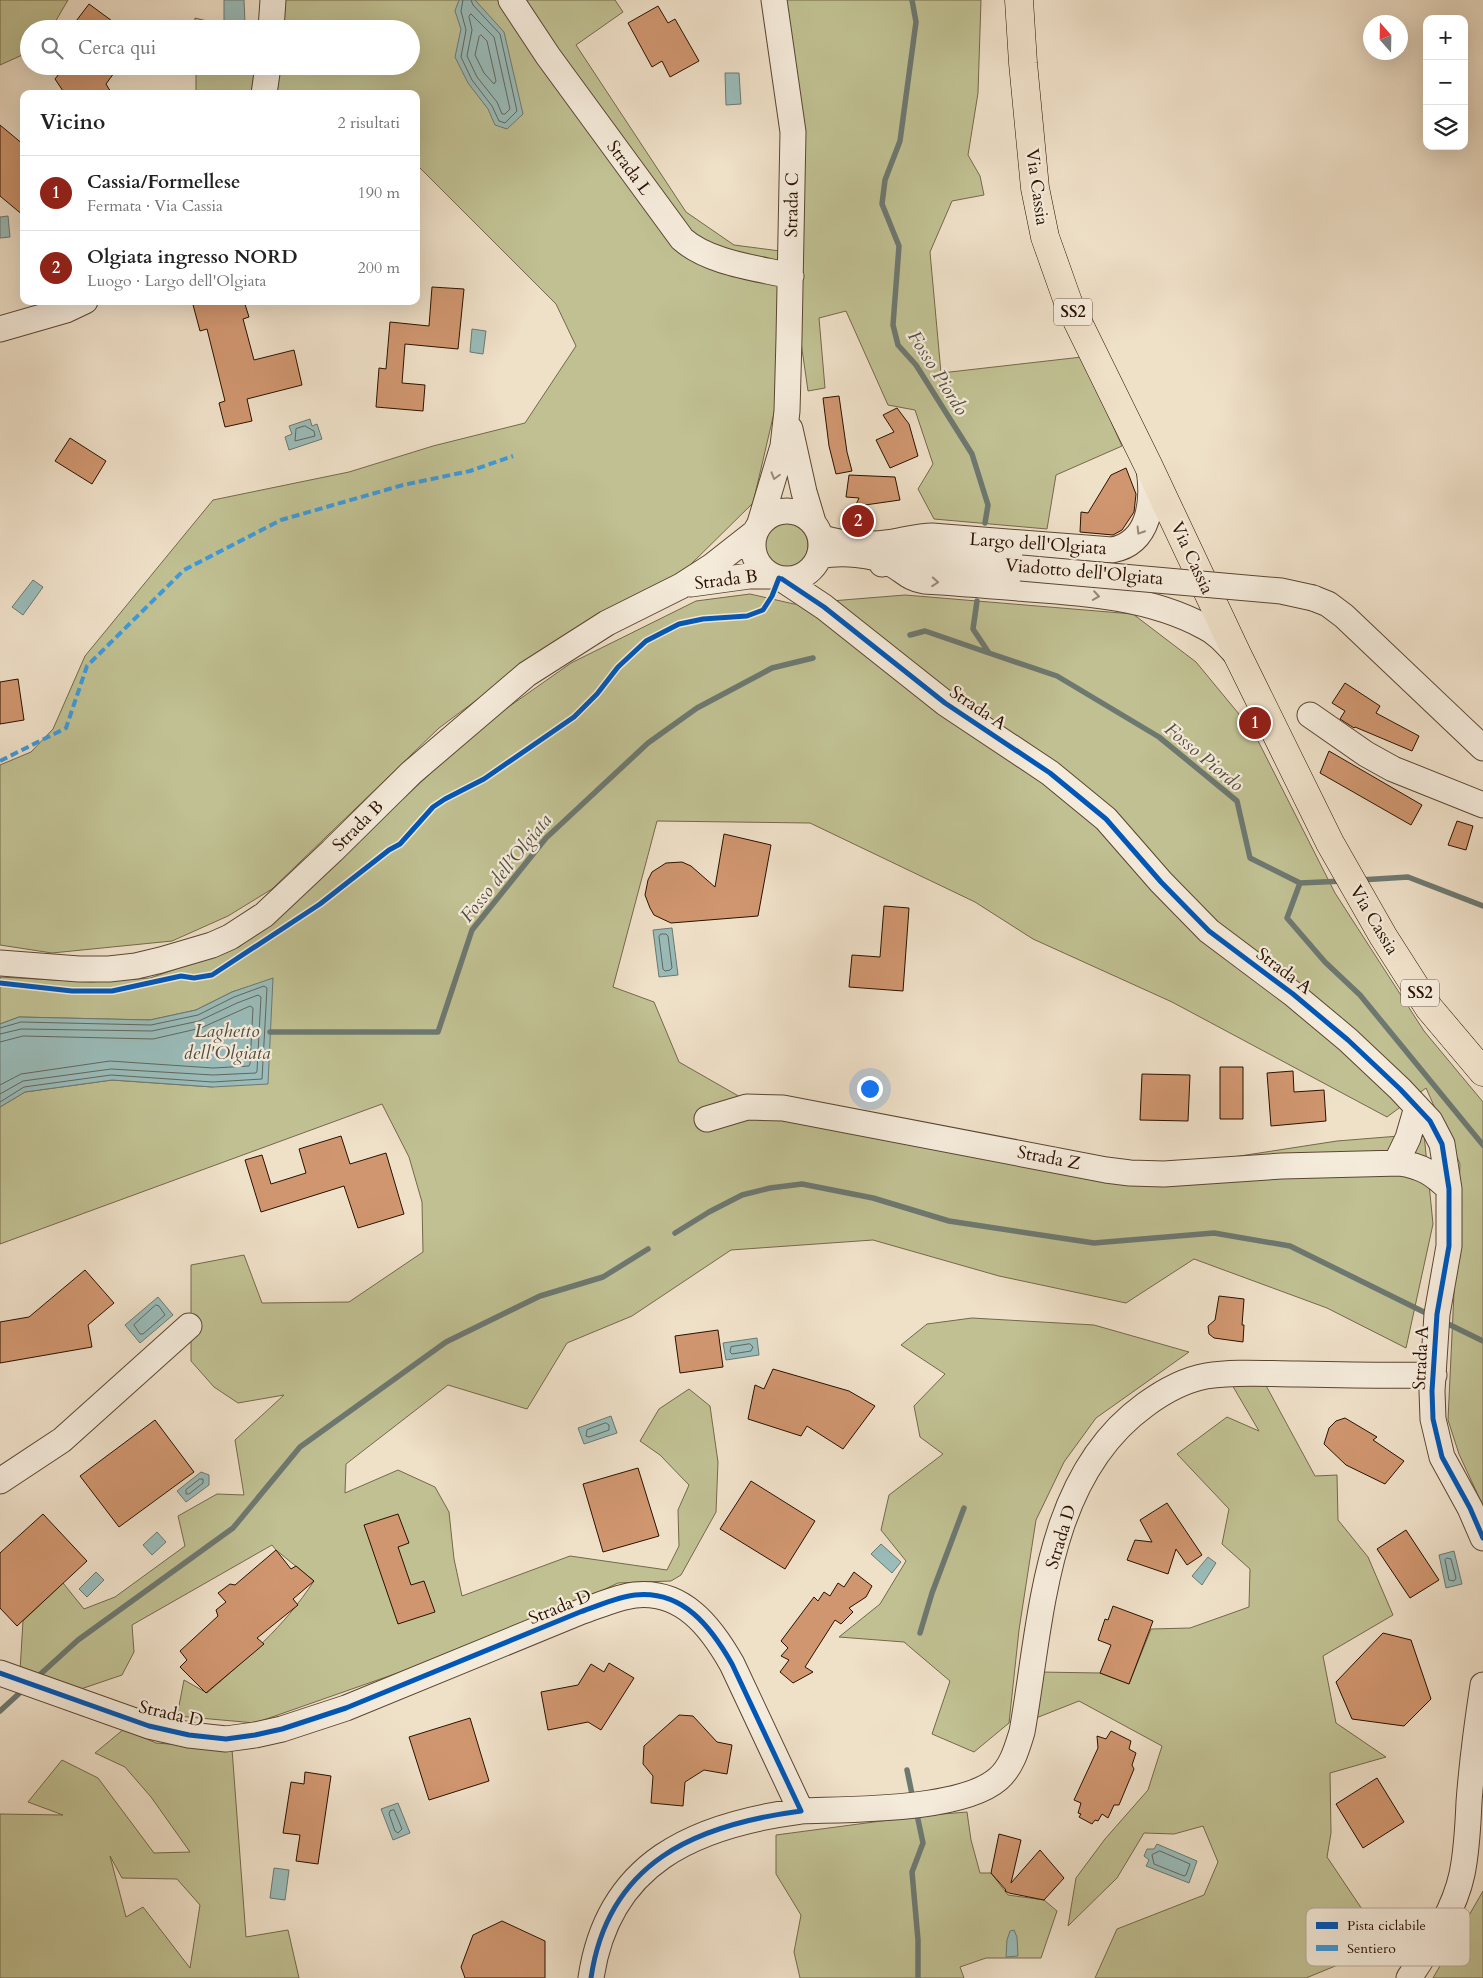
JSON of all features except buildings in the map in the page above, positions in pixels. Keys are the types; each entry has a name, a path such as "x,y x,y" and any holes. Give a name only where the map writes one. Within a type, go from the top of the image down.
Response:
{"main road":[{"name":"Via Cassia","path":"1020,0 1023,63 1035,188 1045,237 1068,302 1330,843 1366,907 1430,1008 1483,1072"}],"street":[{"path":"273,20 274,0"},
{"name":"Strada L","path":"511,0 548,56 682,239 706,254 790,276"},
{"name":"Strada C","path":"757,528 776,473 787,411 793,132 774,0"},
{"path":"265,90 267,75"},
{"path":"2,329 66,310 77,305"},
{"name":"Strada C","path":"787,411 816,546"},
{"name":"Largo dell'Olgiata","path":"892,553 919,536 1112,550 1120,548 1138,536 1147,519 1151,493 1149,467"},
{"path":"816,546 803,575 793,579 776,577 763,570 753,553 752,543 757,528 769,515 780,511 792,511 804,515 816,546 816,588 824,607"},
{"name":"Strada B","path":"0,962 79,969 109,969 136,966 161,960 212,945 230,937 264,915 411,773 527,674 607,623 681,586 712,566 757,528"},
{"name":"Largo dell'Olgiata","path":"816,546 834,553 865,556 892,553 925,557"},
{"name":"Largo dell'Olgiata","path":"892,553 910,577 916,580 1069,592 1143,604 1177,614 1205,626 1237,654"},
{"name":"Viadotto dell'Olgiata","path":"925,557 1021,568 1281,590 1312,598 1328,604 1344,616 1483,748"},
{"name":"Strada B","path":"681,586 749,576 776,577"},
{"name":"Strada A","path":"776,577 824,607 945,703 1050,773 1106,819 1161,882 1209,931 1321,1017 1361,1052 1430,1121 1439,1136 1444,1152 1449,1189 1449,1246 1437,1320 1433,1414 1435,1430 1442,1457 1470,1508 1483,1538"},
{"path":"1310,716 1366,754 1392,769 1483,805"},
{"name":"Strada Z","path":"707,1119 747,1107 771,1106 1106,1170 1147,1174 1282,1166 1396,1163 1423,1168 1433,1173 1449,1189"},
{"path":"1396,1163 1408,1138 1417,1107"},
{"path":"0,1481 62,1440 189,1326"},
{"name":"Strada D","path":"591,1978 597,1946 608,1917 626,1891 654,1862 678,1846 714,1830 751,1819 801,1811 881,1808 933,1802 976,1792 998,1779 1009,1766 1022,1732 1046,1588 1057,1535 1070,1502 1086,1471 1102,1447 1130,1416 1165,1392 1186,1382 1207,1376 1247,1373 1434,1375"},
{"name":"Strada D","path":"20,1680 157,1728 189,1735 226,1739 255,1735 316,1719 377,1697 580,1612 617,1599 637,1595 656,1596 670,1599 694,1612 719,1641 732,1664 801,1811"},
{"path":"1449,1908 1462,1874 1468,1838 1475,1735 1483,1685"},
{"path":"1409,1978 1417,1966"}],"green space":[{"path":"0,0 68,0 56,20 20,20 20,56 0,65"},
{"path":"272,0 615,0 623,12 576,45 686,212 734,245 780,251 777,400 753,503 683,572 553,643 439,728 272,889 228,916 172,941 52,953 0,945 0,765 31,752 53,729 85,656 213,500 349,472 433,446 525,423 576,346 556,304 420,168 420,90 196,90 196,75 420,75 420,20 265,20"},
{"path":"780,0 981,0 978,93 968,155 980,176 984,195 952,201 930,252 941,373 1082,357 1122,446 1056,475 1047,529 934,519 918,489 933,464 915,410 888,405 846,311 819,318 825,388 808,391 794,293"},
{"path":"786,523 798,527 804,533 808,545 804,557 798,563 786,567 774,563 768,557 764,545 768,533 774,527"},
{"path":"750,594 794,604 905,595 1133,614 1196,662 1253,731 1335,893 1424,1031 1483,1102 1483,1506 1459,1454 1448,1420 1460,1164 1426,1088 1387,1117 1172,1002 1033,939 975,902 810,823 657,821 613,987 654,1002 679,1062 756,1106 1130,1173 1337,1141 1424,1134 1433,1224 1406,1348 1327,1308 1194,1259 1126,1303 999,1276 873,1240 731,1250 632,1316 567,1343 527,1409 448,1385 346,1464 345,1493 398,1470 435,1487 449,1512 454,1559 462,1596 570,1556 667,1570 679,1546 678,1510 689,1485 660,1455 640,1441 659,1409 689,1389 710,1406 718,1462 716,1512 681,1575 671,1581 618,1583 537,1621 483,1643 255,1723 177,1716 184,1680 207,1693 277,1628 314,1581 272,1545 132,1625 134,1652 122,1675 75,1691 20,1671 23,1621 63,1583 84,1609 115,1597 185,1546 178,1516 217,1494 244,1495 235,1440 284,1395 238,1403 214,1387 191,1361 191,1265 244,1255 262,1303 349,1302 423,1252 422,1202 409,1157 382,1104 0,1244 0,1107 25,1092 112,1080 213,1087 273,979 232,992 196,1010 150,1020 19,1017 0,1024 0,977 91,982 150,978 239,947 277,917 480,727 571,663 696,601"},
{"path":"972,1318 1094,1325 1189,1352 1096,1418 1064,1462 1036,1520 1019,1630 1009,1723 974,1752 932,1734 950,1681 904,1642 839,1637 880,1604 906,1561 881,1530 889,1495 943,1454 920,1437 914,1406 945,1374 901,1345 927,1324"},
{"path":"1228,1378 1263,1380 1315,1476 1337,1475 1338,1520 1368,1557 1393,1615 1323,1656 1336,1723 1386,1757 1330,1773 1331,1833 1327,1857 1361,1908 1306,1908 1306,1966 1335,1966 1306,1978 1095,1978 1117,1929 1204,1895 1218,1862 1203,1826 1174,1834 1144,1833 1117,1878 1068,1926 1076,1878 1105,1839 1148,1790 1162,1746 1079,1701 1031,1720 1039,1672 1100,1673 1129,1684 1151,1629 1190,1628 1249,1607 1250,1569 1222,1544 1229,1509 1177,1454 1227,1417 1259,1431"},
{"path":"124,1729 156,1743 232,1749 246,1937 288,1930 299,1978 0,1978 0,1814 63,1815 28,1802 62,1760 98,1778 154,1853 190,1852 151,1797 125,1767 95,1753","holes":["110,1856 122,1878 177,1879 200,1905 190,1968 143,1907 126,1917"]},
{"path":"967,1812 971,1840 980,1873 991,1873 1008,1895 1044,1900 1057,1911 1041,1958 986,1958 960,1967 964,1978 800,1978 794,1952 801,1915 776,1874 776,1835 919,1816"},
{"path":"1483,1891 1483,1978 1433,1978 1440,1966 1470,1966 1470,1914"}],"water":[{"path":"224,0 244,0 245,20 224,20"},
{"path":"459,0 475,0 504,32 523,114 507,129 495,125 488,109 468,83 455,57 461,29 455,11"},
{"path":"725,73 739,73 741,104 726,105"},
{"path":"8,216 10,237 0,238 0,217"},
{"path":"472,329 486,331 483,354 470,352"},
{"path":"310,419 312,426 317,424 322,439 289,450 285,437 292,434 289,426"},
{"path":"33,580 43,587 23,615 12,607"},
{"path":"672,928 678,975 659,977 653,930"},
{"name":"Laghetto dell'Olgiata","path":"273,978 268,1084 213,1087 112,1080 25,1092 0,1107 0,1024 19,1017 150,1020 196,1010 232,992"},
{"path":"158,1297 173,1315 140,1343 125,1325"},
{"path":"757,1338 759,1355 726,1360 723,1343"},
{"path":"611,1416 617,1433 584,1444 578,1428"},
{"path":"201,1472 209,1475 209,1485 186,1502 177,1491"},
{"path":"157,1532 166,1542 152,1555 143,1545"},
{"path":"881,1544 901,1562 892,1573 871,1554"},
{"path":"1454,1551 1462,1584 1446,1588 1439,1555"},
{"path":"1208,1557 1216,1563 1202,1585 1192,1576"},
{"path":"96,1572 104,1580 87,1597 79,1589"},
{"path":"398,1803 410,1833 393,1840 381,1809"},
{"path":"1157,1844 1197,1861 1189,1883 1146,1866 1149,1860 1144,1856 1147,1849 1154,1849"},
{"path":"274,1868 289,1870 285,1900 270,1898"},
{"path":"1014,1930 1017,1937 1018,1956 1006,1957 1007,1940 1010,1931"}],"waterway":[{"name":"Fosso Piordo","path":"912,0 916,22 900,141 885,180 882,204 899,246 893,325 898,345 916,365 972,454 988,505 985,523"},
{"name":"Fosso Piordo","path":"977,601 973,629 989,653 1057,676 1159,737 1237,801 1250,858 1300,883 1344,881"},
{"name":"Fosso dell’Olgiata","path":"910,635 925,631 989,653"},
{"name":"Fosso dell’Olgiata","path":"270,1032 438,1032 472,930 546,838 648,743 697,708 772,668 813,658"},
{"name":"Fosso Piordo","path":"1360,880 1408,877 1483,906"},
{"path":"1300,883 1287,918 1325,962 1360,995 1483,1145"},
{"path":"675,1233 742,1195 770,1188 802,1184 873,1198 949,1221 1094,1243 1214,1233 1290,1246 1432,1316"},
{"path":"35,1679 78,1640 233,1528 300,1447 446,1342 540,1296 603,1277 648,1249"},
{"path":"1442,1321 1483,1341"},
{"path":"920,1633 932,1593 964,1508"},
{"path":"0,1711 24,1689"},
{"path":"907,1770 913,1799"},
{"path":"916,1810 923,1843 912,1872 918,1940 918,1978"}],"marked path":[{"path":"0,761 66,728 87,666 184,570 281,520 403,485 470,471 513,456"}],"cycle path":[{"path":"0,983 72,991 112,991 181,976 194,978 212,975 320,904 389,850 400,844 433,807 484,779 574,717 597,694 618,667 646,641 679,624 703,619 747,616 763,610 772,596 779,578"},
{"path":"782,579 824,607 945,703 1050,773 1106,819 1161,882 1209,931 1293,994 1348,1040 1400,1089 1430,1121 1442,1144 1449,1189 1449,1246 1437,1314 1432,1391 1433,1419 1442,1457 1470,1508 1483,1538"},
{"path":"0,1673 149,1726 189,1735 226,1739 282,1729 346,1708 580,1612 614,1600 635,1595 652,1595 667,1598 681,1605 705,1625 724,1650 801,1811 762,1817 726,1827 692,1839 663,1856 637,1878 616,1905 601,1938 591,1978"}],"place":[{"name":"Olgiata ingresso NORD","path":"858,521"},
{"name":"Cassia/Formellese","path":"1255,723"}]}
